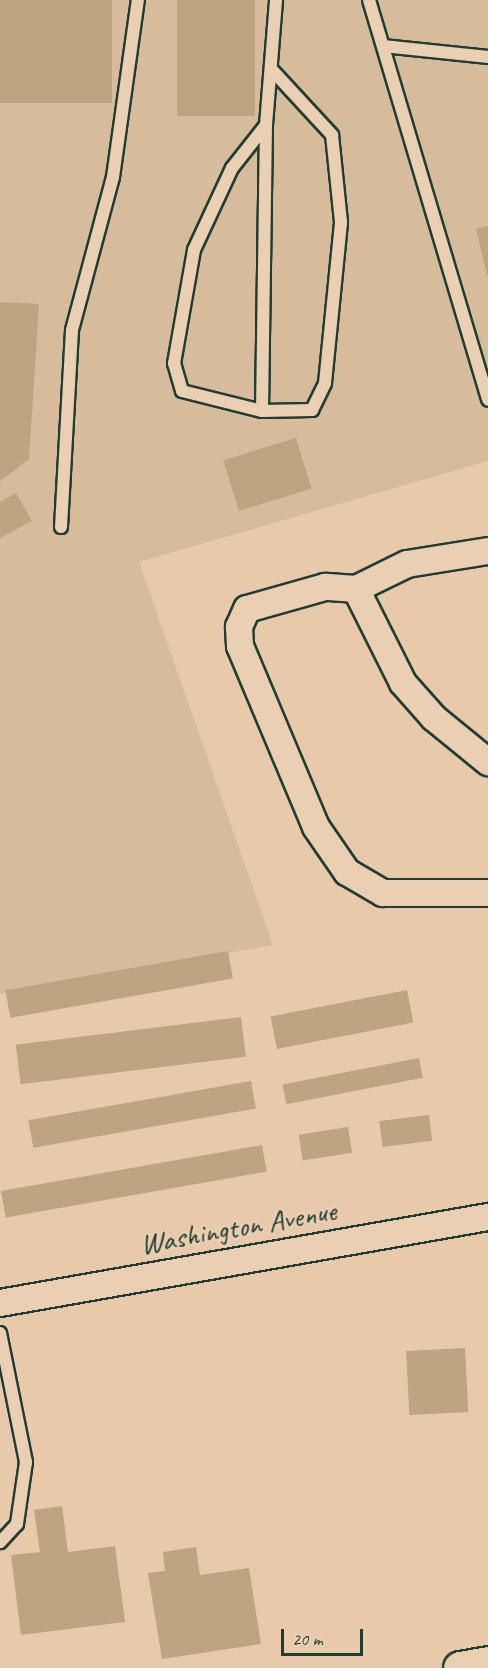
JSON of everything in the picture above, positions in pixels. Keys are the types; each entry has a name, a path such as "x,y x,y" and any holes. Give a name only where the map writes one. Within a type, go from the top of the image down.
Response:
{"highway":[{"path":"460,1668 488,1663"}],"street":[{"path":"488,551 407,564 356,589 325,588 247,609 239,627 240,646 316,827 346,872 383,893 488,893"},
{"path":"356,589 403,683 434,718 488,762"},
{"name":"Washington Avenue","path":"0,1303 488,1217"}],"lane":[{"path":"61,527 72,330 113,177 138,0"},
{"path":"262,411 266,125 276,0"},
{"path":"369,0 488,400"},
{"path":"382,46 488,57"},
{"path":"266,125 232,168 195,250 174,363 182,391 262,411 292,415 312,410 325,383 341,222 332,135 272,70"},
{"path":"0,1333 26,1462 16,1524 0,1542"}],"shaded area":[{"path":"0,0 488,0 488,461 139,562 273,945 0,994"}],"building":[{"path":"0,0 112,0 112,103 0,103"},
{"path":"177,0 255,0 255,116 177,116"},
{"path":"488,226 488,275 487,275 476,229"},
{"path":"0,302 39,304 29,459 0,481"},
{"path":"296,438 311,489 239,511 223,460"},
{"path":"16,493 32,521 0,538 0,502"},
{"path":"228,951 233,979 10,1018 5,990"},
{"path":"407,990 413,1022 277,1049 271,1017"},
{"path":"241,1017 246,1057 21,1084 16,1045"},
{"path":"419,1058 423,1078 286,1104 283,1085"},
{"path":"251,1081 256,1109 33,1148 28,1120"},
{"path":"429,1115 432,1141 383,1147 379,1121"},
{"path":"348,1127 352,1153 303,1161 299,1135"},
{"path":"262,1145 267,1172 6,1218 1,1191"},
{"path":"465,1348 468,1412 409,1415 406,1351"},
{"path":"62,1506 68,1552 115,1546 125,1622 21,1635 11,1555 40,1552 34,1510"},
{"path":"196,1547 200,1575 249,1568 261,1644 162,1659 148,1573 165,1571 163,1552"}]}
